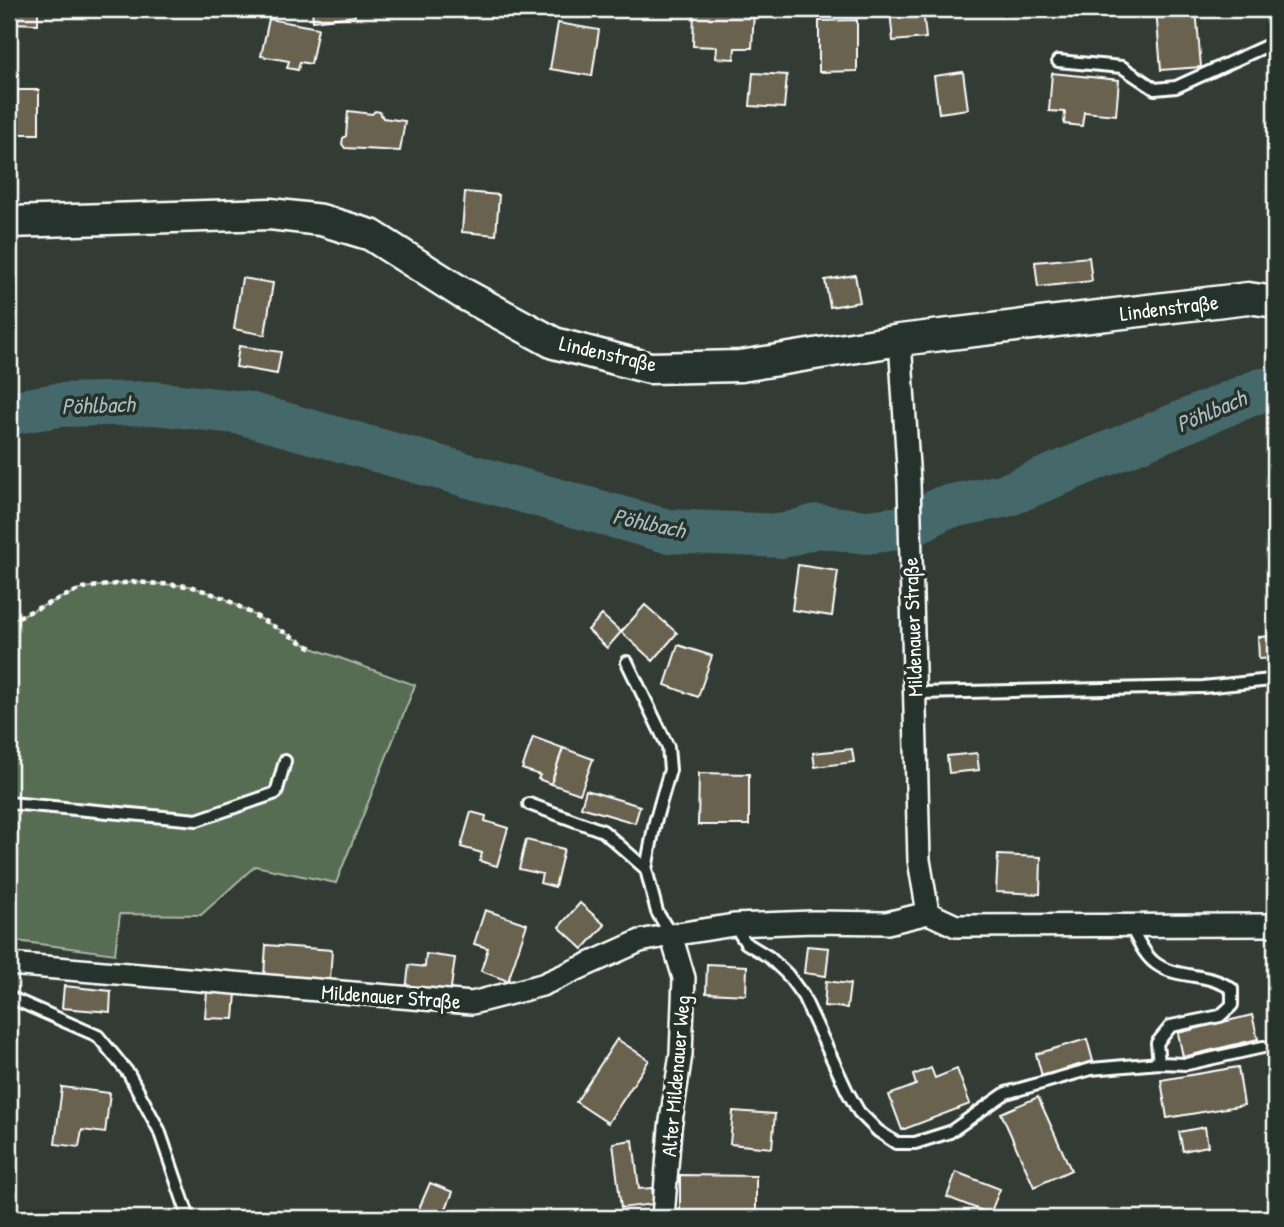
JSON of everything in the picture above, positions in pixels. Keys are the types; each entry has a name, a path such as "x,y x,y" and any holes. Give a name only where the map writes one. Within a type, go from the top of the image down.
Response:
{"main road":[{"name":"Lindenstraße","path":"9,222 270,214 321,220 372,235 462,293 554,342 650,368 741,366 901,340 1248,298 1275,302"}],"street":[{"name":"Mildenauer Straße","path":"9,964 472,1003 542,985 640,941 734,925 887,923 929,913 919,860 912,568 901,340"},
{"path":"929,913 956,926 1275,925"},
{"name":"Alter Mildenauer Weg","path":"663,1218 670,1128 681,1054 684,978 671,935"}],"lane":[{"path":"1058,61 1122,67 1154,89 1175,87 1275,42"},
{"path":"627,662 668,747 670,770 655,822 646,869 657,912 671,935"},
{"path":"916,693 1203,687 1271,680"},
{"path":"9,803 197,820 276,793 285,761"},
{"path":"529,804 603,831 626,848 646,869"},
{"path":"734,925 746,943 769,957 787,974 803,996 859,1112 878,1132 896,1143 915,1143 950,1132 1006,1093 1091,1069 1159,1063 1187,1064 1263,1047"},
{"path":"1130,926 1152,961 1168,971 1219,980 1231,989 1232,1005 1220,1016 1171,1026 1157,1043 1159,1063"},
{"path":"9,997 98,1036 129,1074 159,1130 188,1218"}],"path":[{"path":"9,621 83,588 133,582 190,586 224,598 312,648"}],"green space":[{"path":"133,582 190,586 224,598 312,648 415,685 336,883 255,866 201,915 120,914 115,954 9,940 9,621 83,588"}],"building":[{"path":"9,9 38,9 38,24 9,23"},
{"path":"312,9 354,9 355,16 313,21"},
{"path":"694,9 754,11 752,48 735,48 734,59 716,58 717,47 693,46"},
{"path":"923,9 926,38 893,41 890,11"},
{"path":"1156,9 1196,9 1201,67 1161,70"},
{"path":"269,19 318,28 311,64 300,62 298,70 287,68 289,61 261,56"},
{"path":"857,20 857,71 819,72 819,21"},
{"path":"558,23 599,30 592,76 550,69"},
{"path":"963,72 968,109 939,113 934,76"},
{"path":"753,73 787,75 784,108 750,106"},
{"path":"1052,73 1119,80 1116,115 1084,112 1082,126 1064,124 1065,112 1049,111"},
{"path":"9,90 39,90 39,134 9,134"},
{"path":"348,111 372,114 375,111 380,112 383,118 405,121 400,151 345,148 342,144 346,136"},
{"path":"465,192 499,195 496,235 462,232"},
{"path":"1089,257 1092,281 1038,287 1035,262"},
{"path":"855,275 860,302 830,307 825,280"},
{"path":"242,278 273,283 265,335 234,329"},
{"path":"239,346 281,352 277,374 236,367"},
{"path":"798,565 838,571 832,616 792,610"},
{"path":"645,605 677,633 653,661 621,632"},
{"path":"602,615 621,632 607,648 588,630"},
{"path":"1275,636 1275,658 1259,659 1258,637"},
{"path":"678,645 712,656 698,697 665,685"},
{"path":"533,737 563,748 551,784 538,779 540,775 522,769"},
{"path":"563,748 593,759 580,794 551,784"},
{"path":"852,749 854,762 815,767 813,753"},
{"path":"977,753 979,770 949,773 947,756"},
{"path":"699,773 749,774 749,825 698,825"},
{"path":"586,790 640,806 635,823 581,807"},
{"path":"471,812 486,816 485,821 508,828 497,866 480,861 482,853 461,847"},
{"path":"526,840 564,849 555,887 540,883 542,874 519,869"},
{"path":"998,855 1041,857 1040,894 996,892"},
{"path":"580,903 605,925 583,949 559,927"},
{"path":"485,910 527,924 508,981 481,971 488,948 474,944"},
{"path":"266,945 332,950 330,980 264,976"},
{"path":"807,946 829,948 826,976 804,973"},
{"path":"426,954 455,958 450,995 406,990 409,965 425,967"},
{"path":"707,964 747,966 746,995 706,993"},
{"path":"826,981 850,984 847,1008 824,1006"},
{"path":"64,986 111,991 110,1012 62,1008"},
{"path":"207,991 236,993 234,1019 205,1018"},
{"path":"1275,994 1275,1029 1268,996"},
{"path":"1252,1015 1258,1039 1183,1057 1178,1033"},
{"path":"617,1039 649,1060 608,1123 576,1102"},
{"path":"1087,1039 1093,1061 1042,1076 1036,1054"},
{"path":"1238,1067 1244,1105 1167,1118 1161,1080"},
{"path":"931,1068 935,1078 957,1069 970,1104 902,1130 889,1095 916,1085 913,1075"},
{"path":"62,1087 110,1093 105,1133 82,1130 79,1147 55,1144"},
{"path":"1038,1097 1071,1170 1034,1187 1001,1113"},
{"path":"733,1111 775,1114 772,1148 730,1144"},
{"path":"1205,1127 1208,1146 1183,1151 1179,1132"},
{"path":"633,1140 639,1189 652,1188 654,1204 621,1208 613,1143"},
{"path":"956,1172 1000,1189 990,1214 947,1197"},
{"path":"680,1175 756,1176 756,1216 680,1215"},
{"path":"430,1183 453,1192 442,1218 418,1211"}],"waterway":[{"name":"Pöhlbach","path":"9,413 58,405 154,403 244,413 667,531 782,536 817,526 866,532 909,527 942,508 1007,495 1261,390 1275,390"}]}
